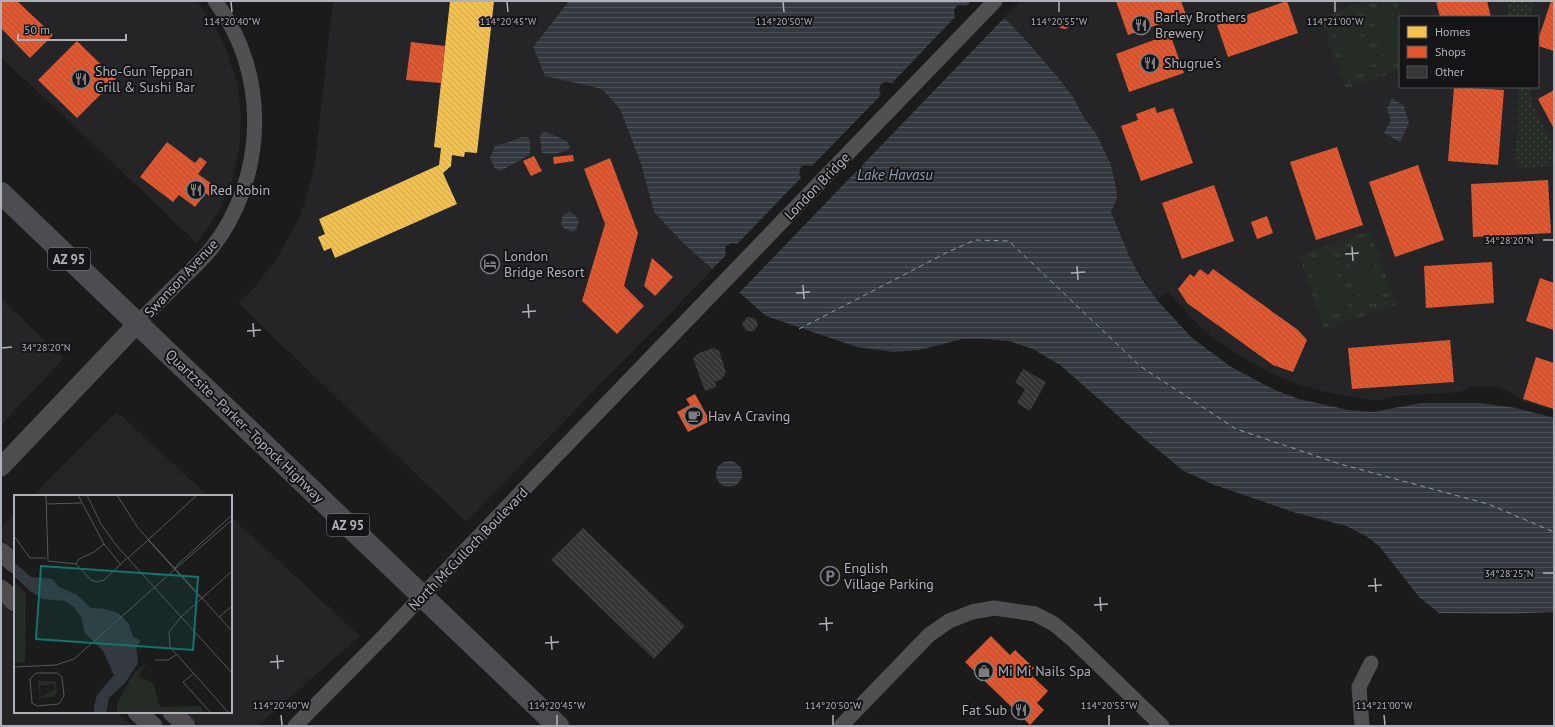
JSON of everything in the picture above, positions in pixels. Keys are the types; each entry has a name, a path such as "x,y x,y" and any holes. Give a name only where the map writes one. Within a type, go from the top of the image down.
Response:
{"highway":[{"name":"Quartzsite–Parker–Topock Highway","path":"1,193 558,726"}],"main road":[{"name":"Swanson Avenue","path":"1,467 137,324"},
{"path":"1,552 14,563"},
{"path":"1,589 14,601"},
{"path":"138,713 153,726"},
{"path":"173,713 186,726"}],"street":[{"name":"Swanson Avenue","path":"137,324 211,249 233,214 250,170 255,136 252,83 242,49 215,1"},
{"name":"London Bridge","path":"639,371 995,1"},
{"name":"North McCulloch Boulevard","path":"295,726 386,634 639,371"},
{"path":"841,726 929,635 949,621 972,612 994,608 1035,614 1054,624 1073,640 1162,726"},
{"path":"1362,726 1359,687 1371,663"}],"shaded area":[{"path":"1,1 197,1 214,24 228,54 238,86 241,118 239,151 231,183 218,213 197,243 1,57"},
{"name":"London Bridge Resort","path":"333,1 569,1 533,47 545,76 603,89 620,109 641,164 654,212 684,244 713,269 466,522 238,303 255,287 279,255 298,220 305,202 315,163"},
{"path":"1020,1 1554,1 1554,411 1522,401 1508,391 1490,386 1472,387 1459,392 1396,396 1380,400 1371,400 1326,392 1303,386 1281,378 1259,367 1219,342 1200,327 1168,292 1157,300 1130,258 1110,211 1116,198 1116,187 1111,165 1102,145 1073,97 1024,38 1004,17"},
{"path":"1,299 64,358 1,425"},
{"path":"117,412 207,495 34,495"},
{"path":"14,515 14,550 1,538 1,528"},
{"path":"232,518 360,636 258,726 199,726 186,713 232,713"},
{"path":"1,602 14,614 14,713 118,713 132,726 1,726"}],"green space":[{"path":"1366,1 1396,1 1402,16 1399,16 1399,70 1346,89 1320,17"},
{"path":"1506,1 1535,1 1530,16 1509,16"},
{"path":"1391,4 1399,27 1399,55 1386,60 1369,11"},
{"path":"1354,17 1371,65 1349,73 1332,24"},
{"path":"1518,88 1530,88 1533,106 1554,148 1554,165 1524,168 1516,165 1514,160 1518,133"},
{"path":"1370,231 1396,305 1324,329 1299,255"},
{"path":"1368,245 1385,293 1362,301 1345,253"},
{"path":"1331,258 1348,307 1325,314 1309,266"}],"water":[{"name":"Lake Havasu","path":"569,1 988,1 1024,38 1060,80 1073,97 1084,117 1097,135 1111,165 1116,187 1117,198 1111,212 1130,258 1142,279 1157,300 1191,337 1231,367 1275,390 1299,399 1348,410 1373,412 1421,403 1480,403 1516,408 1554,418 1554,612 1507,614 1439,613 1419,597 1380,547 1366,536 1346,526 1293,512 1212,484 1184,471 1148,442 1060,365 1033,349 1009,341 963,339 919,350 894,352 857,347 766,316 684,244 654,212 641,164 620,109 602,89 545,76 533,47"},
{"path":"1392,98 1404,106 1409,123 1400,142 1384,133 1391,120 1387,109"},
{"path":"546,132 567,141 570,148 557,153 542,153 540,136 542,133"},
{"path":"527,137 530,141 530,153 528,156 500,171 495,169 490,158 495,146 518,138"},
{"path":"570,212 575,215 579,222 576,230 573,232 565,229 561,224 563,215"},
{"path":"729,461 738,465 742,474 738,483 729,487 720,483 716,474 720,465"}],"pier":[{"path":"971,1 991,1 1006,16 738,294 711,270 726,255 725,248 727,245 733,243 737,244 801,178 799,174 801,167 805,165 812,166 881,95 879,91 881,84 885,82 892,83 955,17 954,10 956,7 959,5 966,6"}],"building: Homes":[{"path":"450,1 494,1 477,153 465,152 464,157 452,155 451,166 443,173 457,204 335,258 331,248 324,251 318,237 325,234 319,219 439,165 441,148 434,147"}],"building: Shops":[{"path":"1,1 17,1 53,35 30,58 1,28"},
{"name":"Barley Brothers Brewery","path":"1116,1 1181,1 1186,15 1128,35"},
{"path":"1287,1 1298,33 1228,57 1217,25"},
{"path":"1436,1 1487,1 1491,16 1440,16"},
{"path":"1551,1 1554,1 1554,51 1539,46 1539,37"},
{"path":"1062,16 1069,17 1071,24 1066,29 1060,28 1057,21"},
{"name":"Shugrue's","path":"1170,34 1184,73 1129,92 1116,54"},
{"path":"77,41 116,79 77,118 38,80"},
{"path":"411,42 445,46 441,83 406,80"},
{"path":"1454,88 1504,90 1498,165 1448,161"},
{"path":"1554,90 1554,129 1538,99"},
{"path":"1155,107 1157,113 1173,108 1193,163 1141,181 1121,126 1138,120 1136,114"},
{"path":"167,142 195,163 200,157 207,162 198,174 216,187 209,196 206,193 195,207 179,195 173,202 140,177"},
{"path":"1337,147 1363,225 1316,240 1290,162"},
{"path":"573,155 574,161 554,164 553,157"},
{"path":"534,156 542,171 531,176 523,161"},
{"path":"610,158 638,233 624,286 644,306 617,334 582,301 605,224 584,169"},
{"path":"1418,165 1444,240 1395,257 1369,182"},
{"path":"1548,180 1551,233 1473,237 1471,184"},
{"path":"1214,185 1234,241 1182,259 1162,203"},
{"path":"1267,216 1273,233 1257,239 1251,222"},
{"path":"652,258 673,277 655,296 644,286"},
{"path":"1492,262 1494,303 1426,308 1424,266"},
{"path":"1200,269 1208,275 1213,269 1298,330 1307,340 1293,372 1273,365 1187,303 1178,289 1190,274 1194,277"},
{"path":"1540,278 1554,283 1554,330 1526,321"},
{"path":"1450,340 1454,382 1352,389 1348,348"},
{"path":"1536,357 1554,363 1554,409 1523,399"},
{"name":"Hav A Craving","path":"695,394 710,421 688,432 677,412 690,405 686,399"},
{"path":"991,636 1010,655 1015,650 1034,668 1029,673 1048,691 1037,703 1044,710 1030,725 965,662"}],"building: Other":[{"path":"747,317 755,318 758,325 754,331 746,331 742,324"},
{"path":"713,348 719,351 726,372 722,379 715,382 716,387 705,391 693,358 699,353"},
{"path":"1023,369 1046,382 1030,411 1017,403 1025,389 1015,383"},
{"path":"583,528 685,626 654,659 551,560"}],"ferry route":[{"path":"799,329 948,252 975,240 1009,241 1140,366 1236,429 1340,464 1488,504 1554,532"}],"place":[{"name":"Barley Brothers Brewery","path":"1141,25"},
{"name":"Shugrue's","path":"1150,63"},
{"name":"Sho-Gun Teppan Grill & Sushi Bar","path":"81,79"},
{"name":"Red Robin","path":"196,190"},
{"name":"London Bridge Resort","path":"490,264"},
{"name":"Hav A Craving","path":"694,416"},
{"name":"English Village Parking","path":"830,576"},
{"name":"Mi Mi Nails Spa","path":"984,671"},
{"name":"Fat Sub","path":"1021,710"}]}
